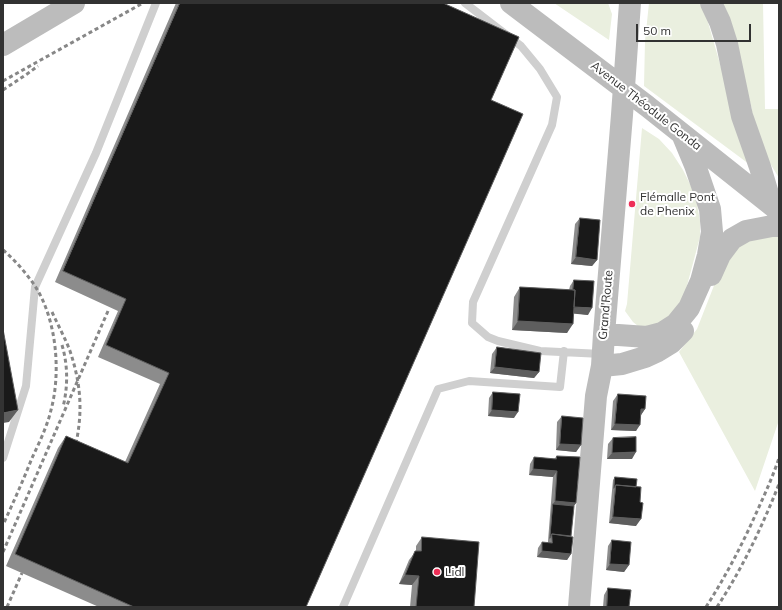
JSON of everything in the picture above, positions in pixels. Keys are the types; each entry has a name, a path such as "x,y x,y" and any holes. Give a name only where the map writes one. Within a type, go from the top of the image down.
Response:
{"main road":[{"path":"3,29 51,3"},
{"path":"3,45 74,3"},
{"name":"Avenue Théodule Gonda","path":"512,3 647,106 775,208"},
{"name":"Grand'Route","path":"579,607 596,396 603,351 630,3"},
{"path":"711,3 720,22 727,44 742,116 775,208"},
{"path":"603,351 662,333 676,324 688,308 701,281 712,232 710,209 695,165 682,135"},
{"path":"603,351 622,364 645,357 671,343 686,328 697,308 720,255 732,239 746,230 779,226"}],"lane":[{"path":"3,458 26,386 36,287 96,153 156,3"},
{"path":"465,3 521,46 540,69 557,97 552,125 473,302 472,323 488,337 498,341 540,351 603,351"},
{"path":"343,607 438,389 469,381 560,388 564,351"}],"green space":[{"path":"554,3 608,3 612,14 609,40"},
{"path":"649,3 699,3 705,12 749,164 644,86 645,41"},
{"path":"719,3 763,3 765,109 779,109 779,178 768,160 752,119 752,109 724,10"},
{"path":"642,128 659,139 672,153 683,170 691,186 697,204 700,221 700,237 681,308 658,327 638,326 625,311 627,304"},
{"path":"751,237 779,237 779,420 755,491 679,352 697,329 724,260"}],"building":[{"path":"180,3 443,3 519,37 491,100 523,114 306,607 134,607 15,554 66,436 128,463 169,373 106,345 126,299 63,271"},
{"path":"580,218 600,220 597,260 576,257"},
{"path":"574,280 594,281 592,308 574,307"},
{"path":"520,287 575,290 573,324 518,321"},
{"path":"3,329 18,410 3,413"},
{"path":"497,347 541,353 539,372 495,367"},
{"path":"493,392 520,394 518,412 492,410"},
{"path":"618,394 646,396 645,409 641,409 640,425 615,424"},
{"path":"562,416 583,418 581,445 560,444"},
{"path":"636,437 636,452 612,453 613,438"},
{"path":"557,456 580,457 576,503 555,501 557,471 533,469 534,457 556,459"},
{"path":"615,477 637,479 636,487 616,485 614,488"},
{"path":"616,485 641,487 640,502 643,503 641,519 613,517"},
{"path":"553,504 574,506 571,536 552,534 550,538"},
{"path":"552,534 573,537 571,554 542,551 542,542 552,543"},
{"name":"Lidl","path":"422,537 479,542 474,607 416,607 419,576 405,575 415,551 421,551"},
{"path":"612,540 631,542 629,565 610,564"},
{"path":"608,588 631,590 629,607 607,607"}],"railway":[{"path":"3,81 143,3"},
{"path":"3,90 38,66"},
{"path":"3,250 28,276 42,300 52,330 56,363 54,395 47,423 22,484 3,525"},
{"path":"3,552 108,311"},
{"path":"52,312 70,351 79,389 80,414 74,452"},
{"path":"62,345 67,376 63,407"},
{"path":"706,607 743,541 779,458"},
{"path":"717,607 735,578 751,547 779,484"},
{"path":"7,607 22,573"}],"place":[{"name":"Flémalle Pont de Phenix","path":"632,204"},
{"name":"Lidl","path":"437,572"}]}
